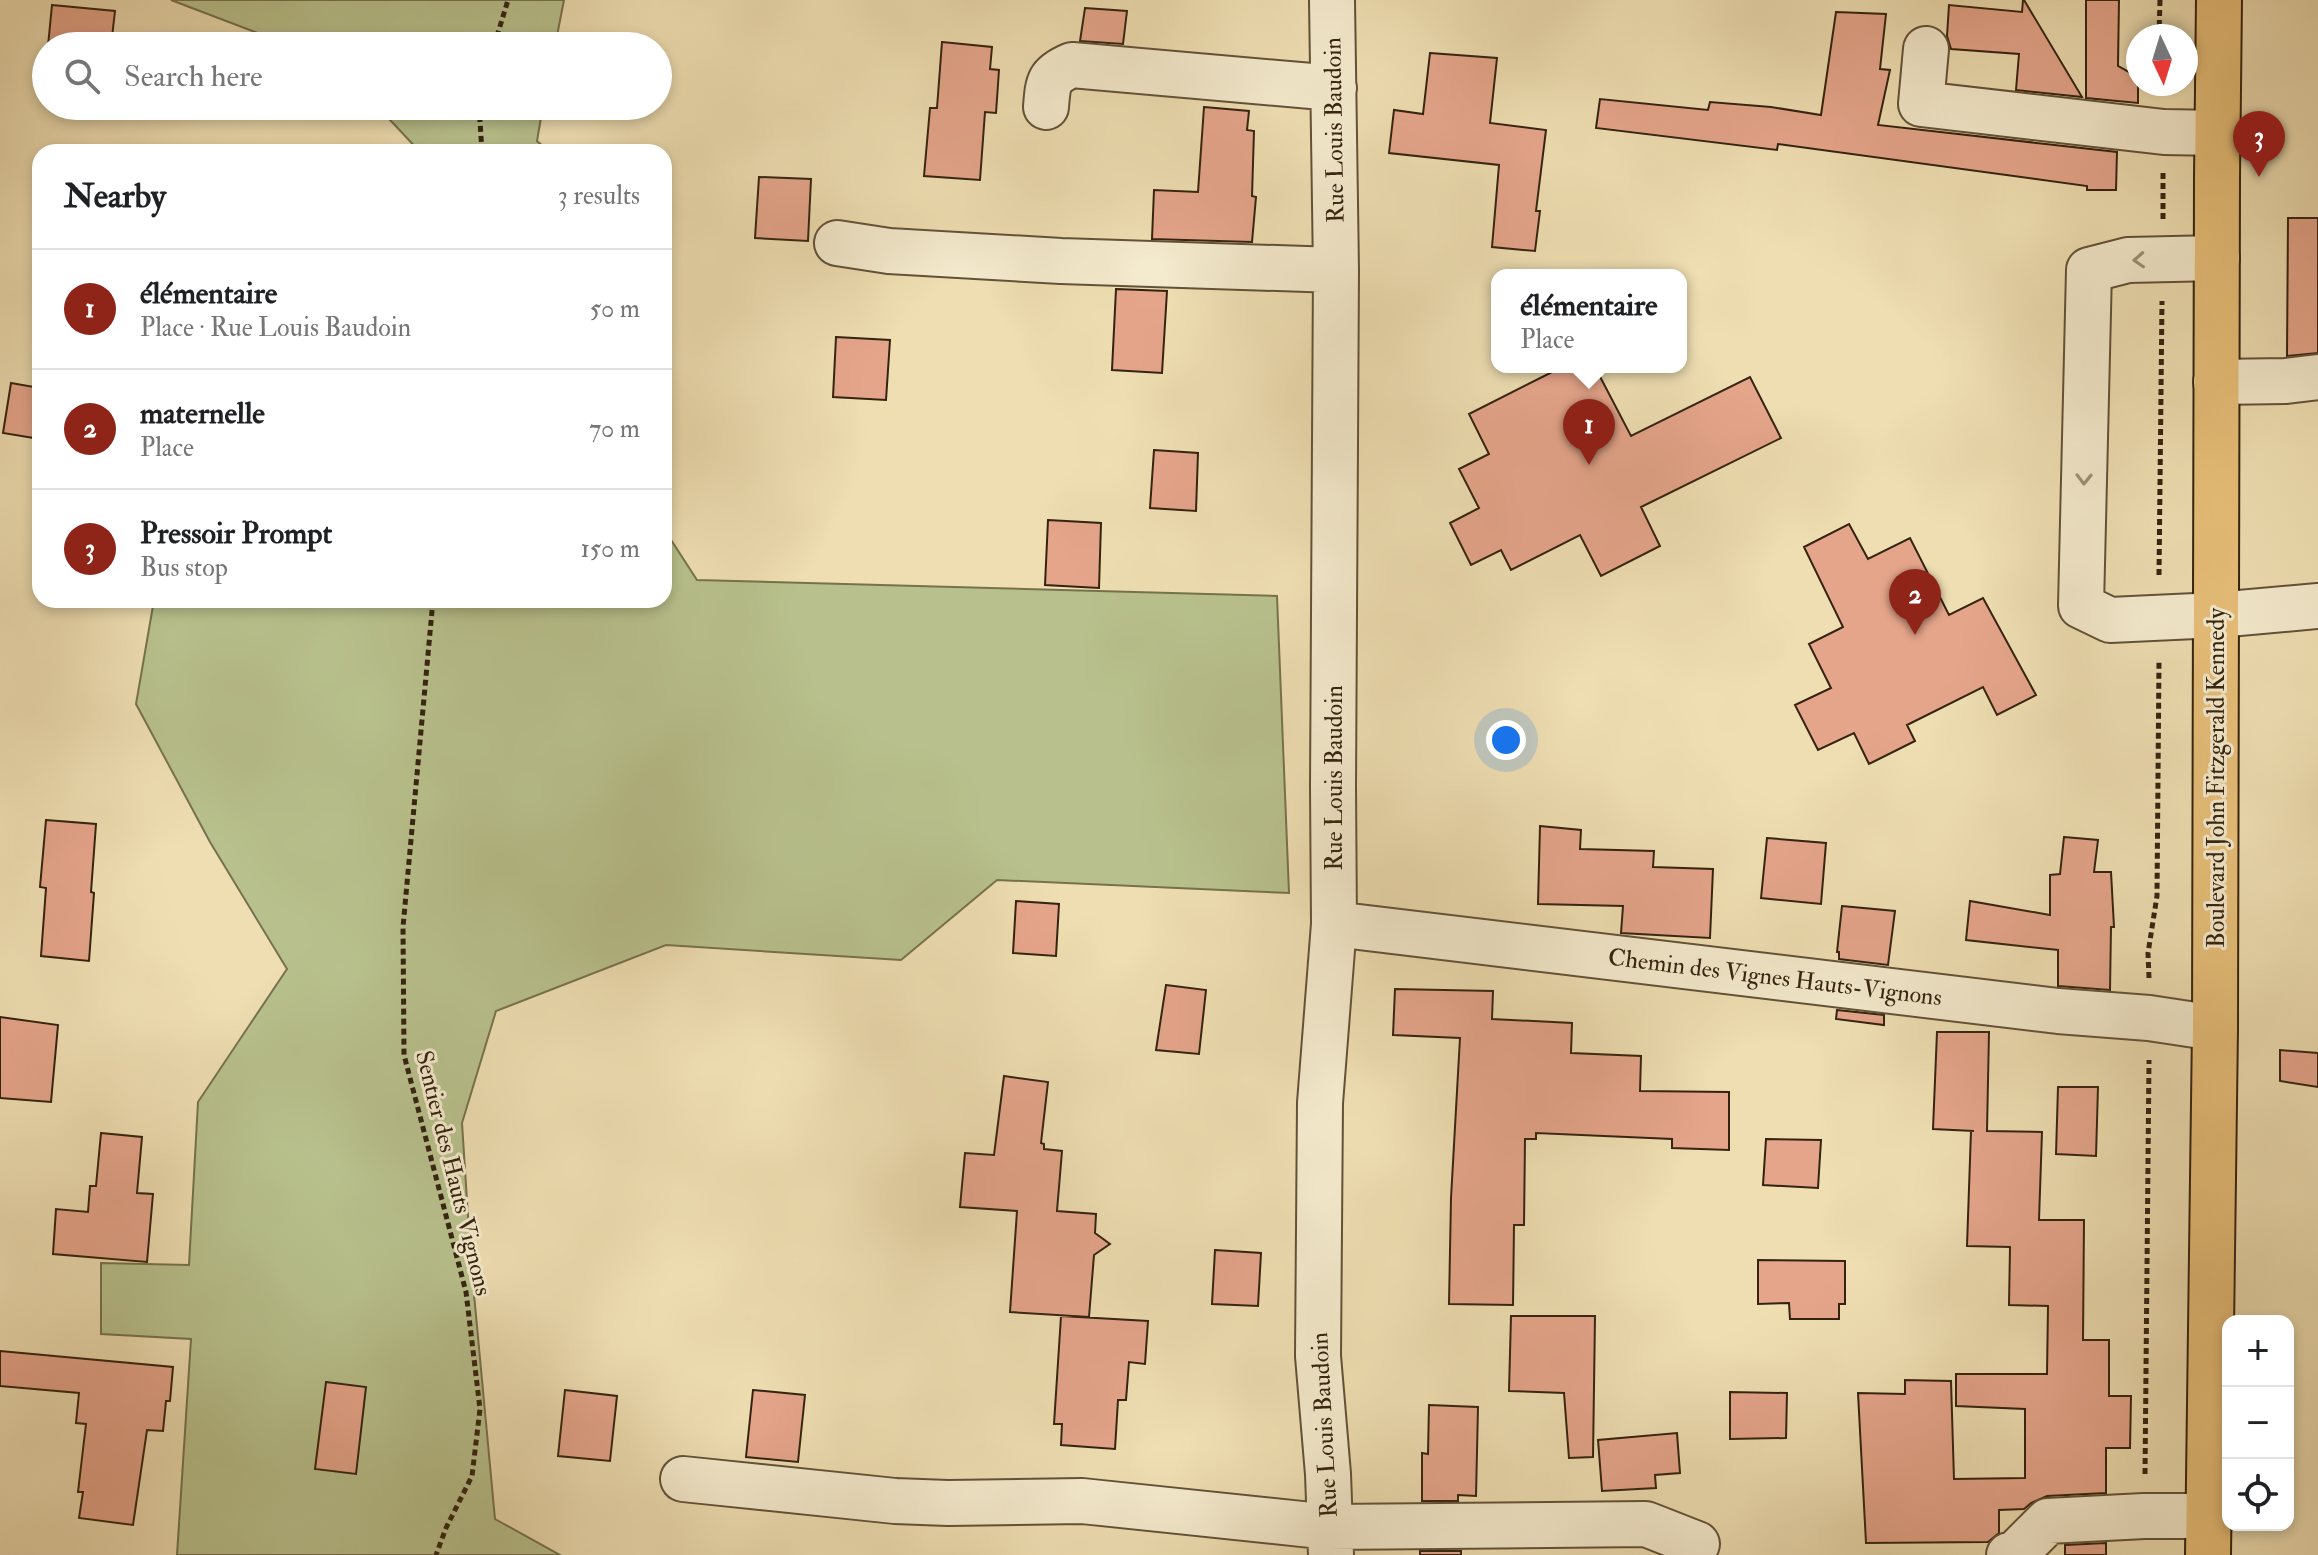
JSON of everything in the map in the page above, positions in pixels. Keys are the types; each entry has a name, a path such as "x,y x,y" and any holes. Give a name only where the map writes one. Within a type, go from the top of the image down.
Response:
{"main road":[{"name":"Boulevard John Fitzgerald Kennedy","path":"2208,1536 2215,1028 2219,0"}],"street":[{"name":"Rue Louis Baudoin","path":"1331,1541 1318,1356 1320,1103 1334,924 1336,270 1332,0"},
{"path":"1926,49 1921,104 2164,132 2218,133"},
{"path":"1046,107 1047,86 1055,72 1072,65 1334,88"},
{"path":"837,243 889,251 1061,261 1336,270"},
{"path":"2217,258 2128,260 2089,270 2081,606 2110,620 2318,606"},
{"path":"2216,382 2286,381 2318,377"},
{"name":"Chemin des Vignes Hauts-Vignons","path":"1334,924 2215,1028"},
{"path":"683,1479 895,1501 1082,1501 1331,1541 1646,1524 1697,1544"},
{"path":"2009,1555 2014,1555 2048,1521 2144,1516 2208,1536"}],"path":[{"path":"498,32 508,0"},
{"path":"2159,24 2160,0"},
{"path":"480,120 481,144"},
{"path":"2144,1516 2148,953 2157,896 2164,132"},
{"name":"Sentier des Hauts Vignons","path":"432,608 403,927 404,1055 466,1292 480,1409 472,1476 436,1555"}],"green space":[{"path":"171,0 564,0 558,32 255,32"},
{"path":"390,120 541,120 537,141 541,144 413,144"},
{"path":"672,541 697,580 1277,596 1289,893 997,880 901,960 666,945 496,1011 462,1123 471,1262 495,1519 560,1555 177,1555 191,1339 101,1334 101,1263 189,1265 198,1102 287,969 210,842 136,704 153,608 672,608"}],"building":[{"path":"2023,0 2082,97 2016,90 2019,54 1951,49 1947,36 1949,5 2022,12"},
{"path":"2086,0 2119,0 2118,66 2126,70 2126,96 2138,96 2138,103 2086,98"},
{"path":"52,5 115,11 113,32 49,32"},
{"path":"1085,8 1127,11 1123,44 1080,41"},
{"path":"1836,12 1886,14 1880,69 1890,70 1878,125 2117,152 2116,190 2087,190 2087,186 1778,144 1777,150 1596,128 1600,99 1708,110 1710,102 1821,115"},
{"path":"942,42 992,47 990,69 999,70 996,113 985,112 980,180 924,176 930,108 937,108"},
{"path":"1430,53 1497,58 1490,123 1546,130 1536,211 1540,211 1535,251 1492,247 1499,165 1389,153 1394,110 1423,114"},
{"path":"1204,107 1249,111 1247,130 1254,131 1252,196 1256,197 1252,242 1152,239 1154,190 1198,192"},
{"path":"759,177 811,179 808,241 755,238"},
{"path":"2288,218 2318,218 2318,353 2287,356"},
{"path":"1116,289 1167,291 1162,373 1112,370"},
{"path":"836,337 890,340 886,400 833,397"},
{"path":"1550,373 1598,373 1631,436 1750,377 1781,438 1641,507 1660,546 1601,576 1580,535 1511,570 1501,550 1471,565 1450,523 1479,508 1459,469 1489,454 1469,414"},
{"path":"11,383 32,387 32,438 3,433"},
{"path":"1154,450 1198,453 1196,511 1150,508"},
{"path":"1048,520 1101,523 1099,588 1045,585"},
{"path":"1849,524 1868,559 1910,538 1949,615 1983,598 2036,695 1997,715 1983,687 1907,725 1915,741 1869,764 1854,733 1818,750 1795,705 1831,688 1809,644 1843,627 1804,547"},
{"path":"46,820 96,824 89,961 41,956 46,888 40,887"},
{"path":"1540,826 1581,830 1580,849 1654,851 1653,867 1713,869 1710,938 1621,933 1623,906 1538,904"},
{"path":"2064,837 2098,840 2094,872 2111,872 2114,927 2111,927 2110,990 2058,986 2058,950 1966,940 1970,901 2050,915 2050,875 2060,874"},
{"path":"1767,838 1826,843 1821,904 1761,898"},
{"path":"1016,901 1059,904 1056,956 1013,953"},
{"path":"1842,906 1895,911 1888,965 1839,959"},
{"path":"1166,985 1206,990 1199,1054 1156,1050"},
{"path":"1395,989 1493,991 1492,1019 1572,1023 1571,1053 1641,1056 1640,1091 1729,1092 1729,1150 1672,1148 1672,1139 1536,1133 1536,1139 1525,1139 1524,1225 1514,1225 1513,1305 1449,1304 1460,1038 1393,1035"},
{"path":"1837,1010 1884,1015 1884,1025 1836,1019"},
{"path":"0,1017 58,1025 51,1102 0,1098"},
{"path":"1937,1032 1989,1032 1987,1131 2042,1132 2039,1220 2084,1220 2083,1340 2109,1340 2109,1396 2131,1396 2130,1448 2106,1448 2106,1493 2047,1496 2024,1509 1999,1510 1999,1533 1988,1542 1866,1543 1858,1393 1905,1394 1905,1380 1951,1381 1954,1479 2025,1478 2025,1409 1956,1406 1956,1374 2047,1374 2048,1306 2009,1305 2010,1247 1967,1246 1971,1131 1974,1131 1933,1129"},
{"path":"2280,1050 2318,1053 2318,1087 2280,1081"},
{"path":"1004,1076 1048,1082 1041,1143 1044,1149 1062,1151 1057,1211 1096,1214 1095,1233 1110,1244 1094,1255 1089,1317 1010,1312 1017,1211 960,1207 965,1153 994,1155"},
{"path":"2058,1087 2098,1087 2096,1156 2056,1154"},
{"path":"101,1133 142,1137 137,1193 153,1194 147,1262 53,1254 56,1209 88,1212 90,1186 96,1186"},
{"path":"1766,1139 1821,1140 1818,1188 1763,1185"},
{"path":"1215,1250 1261,1253 1258,1306 1212,1304"},
{"path":"1758,1260 1845,1261 1845,1304 1839,1304 1839,1319 1790,1319 1789,1303 1758,1304"},
{"path":"1061,1316 1148,1321 1145,1364 1129,1362 1126,1400 1118,1400 1115,1449 1061,1445 1062,1424 1054,1424"},
{"path":"1511,1316 1595,1316 1593,1457 1569,1458 1564,1393 1509,1391"},
{"path":"0,1351 173,1367 163,1431 147,1430 133,1525 79,1518 83,1492 78,1492 86,1424 76,1423 79,1393 0,1386"},
{"path":"326,1382 366,1387 356,1474 315,1469"},
{"path":"565,1390 617,1396 610,1461 558,1456"},
{"path":"753,1390 805,1395 798,1462 746,1457"},
{"path":"1730,1392 1787,1393 1786,1438 1730,1439"},
{"path":"1429,1405 1478,1407 1476,1496 1458,1495 1458,1501 1422,1501 1422,1453 1428,1454"},
{"path":"1677,1433 1680,1473 1655,1475 1656,1488 1602,1491 1598,1440"},
{"path":"2106,1543 2106,1555 2065,1555 2065,1545"},
{"path":"1420,1551 1461,1551 1461,1555 1420,1555"}],"place":[{"name":"Pressoir Prompt","path":"2259,177"},
{"name":"élémentaire","path":"1589,465"},
{"name":"maternelle","path":"1915,635"}]}
